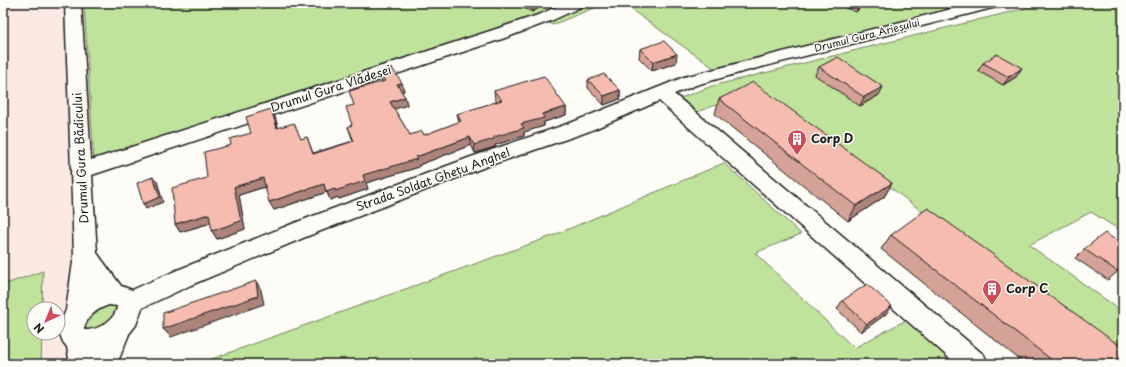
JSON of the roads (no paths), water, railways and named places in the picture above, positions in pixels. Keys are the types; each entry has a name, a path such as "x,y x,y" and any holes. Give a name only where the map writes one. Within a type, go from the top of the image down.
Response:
{"street":[{"name":"Drumul Gura Bădicului","path":"73,3 86,255 78,312 72,322 71,332 81,352"},
{"name":"Drumul Gura Vlădesei","path":"82,171 499,34 547,17 577,3"},
{"name":"Drumul Gura Arieșului","path":"740,67 994,3"},
{"name":"Strada Soldat Ghețu Anghel","path":"78,312 85,305 99,297 122,299 190,275 307,227 478,162 580,127 690,81 740,67"},
{"path":"661,93 975,364"},
{"path":"81,352 88,342 100,340 118,329 125,322 129,313 122,299 86,255"},
{"path":"104,364 118,329"}],"place":[{"name":"Corp D","path":"797,156"},
{"name":"Corp C","path":"992,306"}]}
